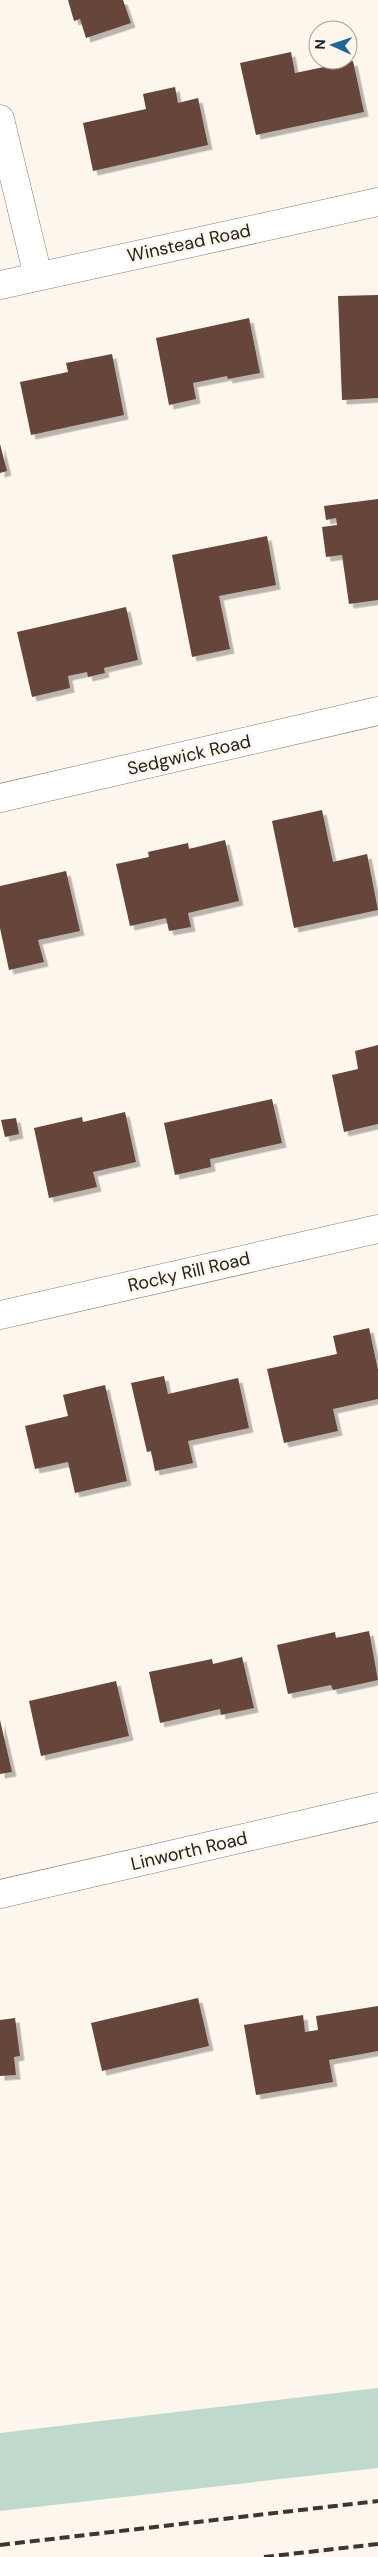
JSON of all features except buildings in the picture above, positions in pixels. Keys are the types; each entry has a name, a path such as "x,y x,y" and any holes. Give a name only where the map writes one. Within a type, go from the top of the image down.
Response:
{"street":[{"path":"0,119 38,276"},
{"name":"Winstead Road","path":"0,285 378,202"},
{"name":"Sedgwick Road","path":"0,798 378,711"},
{"name":"Rocky Rill Road","path":"0,1315 378,1229"},
{"name":"Linworth Road","path":"0,1894 378,1807"}],"green space":[{"path":"378,2388 378,2468 0,2511 0,2433"}],"railway":[{"path":"0,2545 378,2501"},
{"path":"264,2557 378,2544"}]}
